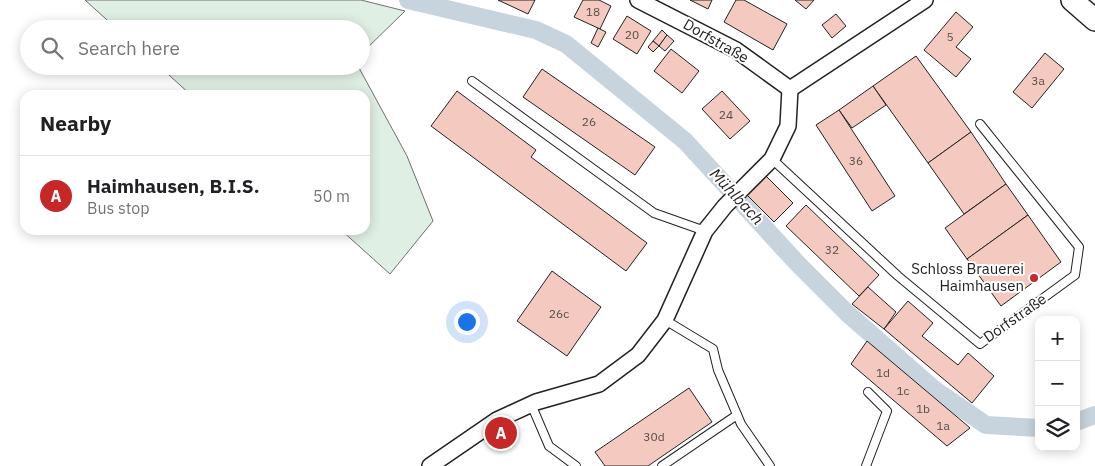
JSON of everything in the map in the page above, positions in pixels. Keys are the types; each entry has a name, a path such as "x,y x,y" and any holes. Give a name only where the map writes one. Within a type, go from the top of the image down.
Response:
{"street":[{"name":"Dorfstraße","path":"638,0 736,50 790,89"},
{"path":"430,466 497,420 531,404 599,384 638,355 665,320 705,231 725,206 772,159 788,126 790,89 925,0"},
{"path":"1072,0 1095,20"}],"lane":[{"path":"472,81 654,213 705,231"},
{"name":"Dorfstraße","path":"772,159 898,276 980,344 1075,275 1079,247 980,124"},
{"path":"665,320 713,348 718,370 741,424 770,466"},
{"path":"866,466 887,411 868,392"},
{"path":"531,404 549,446 576,466"},
{"path":"662,466 737,415"}],"green space":[{"path":"85,0 361,0 405,11 370,45 370,20 107,20"},
{"path":"169,75 363,75 407,156 433,221 390,274 347,235 370,235 370,90 185,90"}],"building":[{"path":"498,0 535,0 528,14"},
{"path":"583,0 599,0 611,6 600,29 574,17"},
{"path":"690,0 712,0 708,9"},
{"path":"736,0 744,0 787,24 773,50 724,22"},
{"path":"795,0 814,0 806,9"},
{"path":"956,12 973,27 956,47 971,59 956,77 924,50"},
{"path":"836,14 846,26 832,38 822,25"},
{"path":"627,16 651,31 637,54 613,39"},
{"path":"598,28 606,32 598,47 591,43"},
{"path":"662,30 667,35 659,46 653,41"},
{"path":"667,35 674,41 665,51 659,46"},
{"path":"653,41 659,46 653,52 648,47"},
{"path":"671,49 699,71 682,93 654,71"},
{"path":"1045,53 1064,69 1032,108 1013,92"},
{"path":"916,56 971,132 928,163 873,86"},
{"path":"542,69 655,147 635,175 523,97"},
{"path":"873,86 886,105 852,128 839,110"},
{"path":"457,91 536,150 531,157 647,243 626,271 431,126"},
{"path":"722,91 750,121 730,139 702,109"},
{"path":"839,110 895,196 872,211 816,125"},
{"path":"971,132 1006,184 964,214 928,163"},
{"path":"765,175 793,203 774,222 746,194"},
{"path":"1006,184 1028,215 967,259 945,228"},
{"path":"806,205 879,275 859,296 786,226"},
{"path":"1028,215 1061,262 1001,306 967,259"},
{"path":"552,271 601,307 567,356 517,321"},
{"path":"868,287 896,312 884,329 852,304"},
{"path":"908,301 933,323 922,336 958,365 968,353 994,376 972,403 884,329"},
{"path":"867,341 970,428 947,446 851,364"},
{"path":"689,388 712,422 648,466 605,466 595,452"}],"waterway":[{"name":"Mühlbach","path":"408,0 536,30 566,44 685,141 797,263 847,313 935,390 986,425 1035,428"},
{"name":"Mühlbach","path":"1080,421 1095,415"}],"place":[{"name":"Schloss Brauerei Haimhausen","path":"1034,278"},
{"name":"Haimhausen, B.I.S.","path":"501,433"}]}
